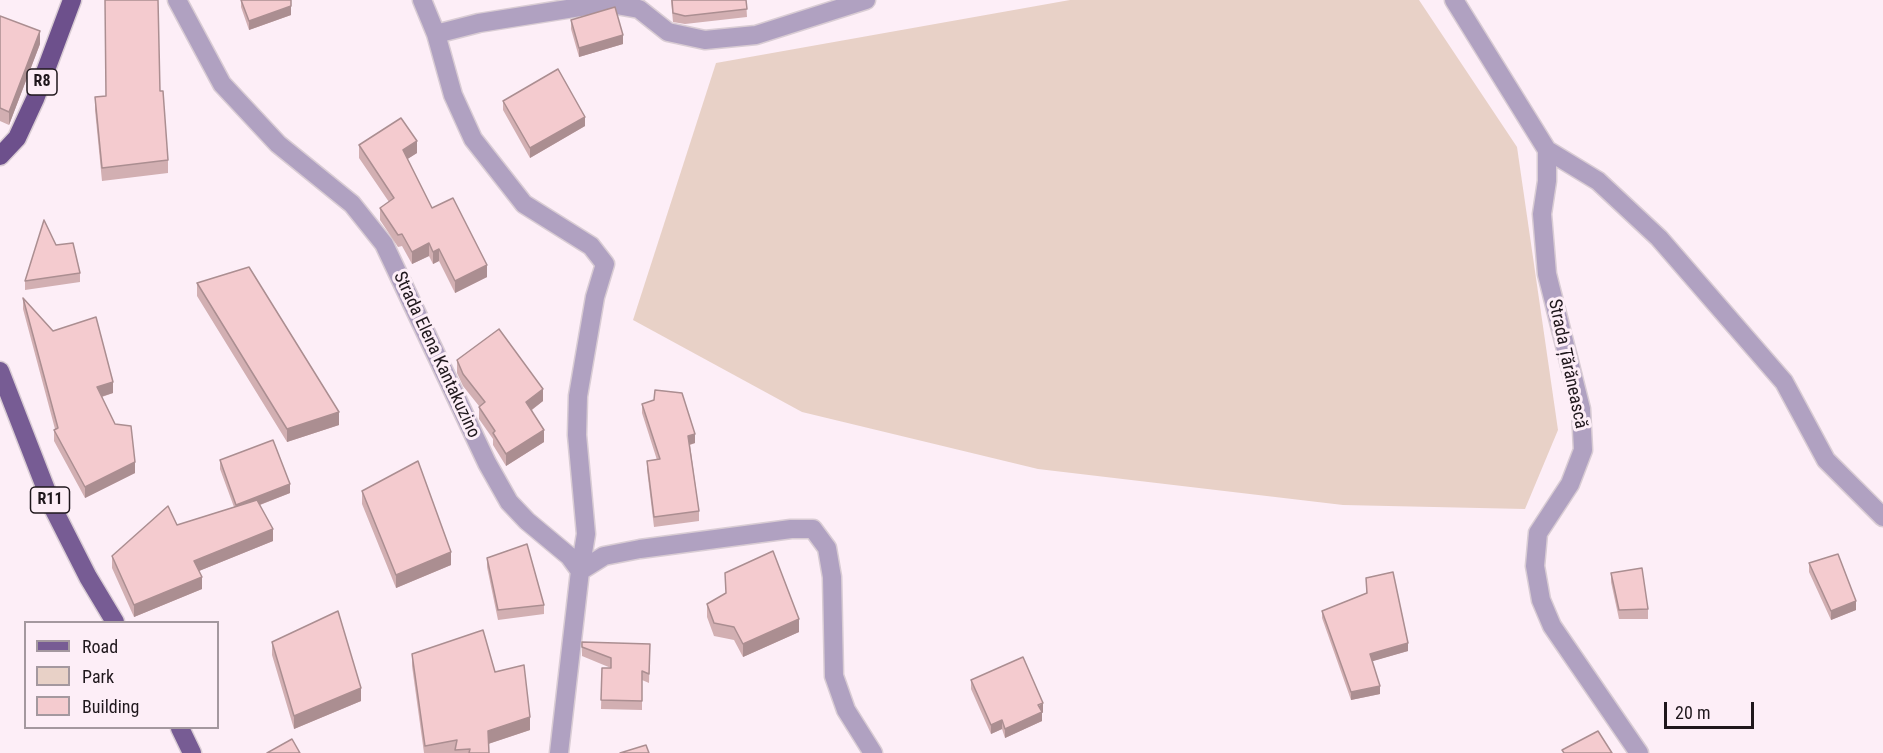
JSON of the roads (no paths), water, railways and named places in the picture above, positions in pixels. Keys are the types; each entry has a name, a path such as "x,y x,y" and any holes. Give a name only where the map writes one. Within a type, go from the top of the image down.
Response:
{"highway":[{"name":"R8","path":"0,156 17,138 47,69 72,0"}],"main road":[{"name":"R11","path":"0,371 54,510 88,577 114,621"},
{"path":"180,729 192,753"}],"street":[{"name":"Strada Elena Kantakuzino","path":"177,0 222,84 278,144 352,204 384,244 487,463 510,502 527,521 569,556 580,572"},
{"path":"422,0 436,34 453,95 473,139 524,204 591,246 605,264 595,297 578,396 577,435 586,534 559,753"},
{"path":"436,34 479,24 604,3 639,9 668,32 705,40 756,35 866,0"},
{"path":"1454,0 1547,150 1598,181 1659,238 1784,382 1826,460 1883,517"},
{"name":"Strada Țărănească","path":"1547,150 1547,181 1542,214 1547,274 1581,410 1583,450 1570,484 1538,533 1535,566 1541,600 1552,626 1639,753"},
{"path":"580,572 604,556 640,549 791,529 813,529 827,548 832,577 834,676 846,710 873,753"}]}
